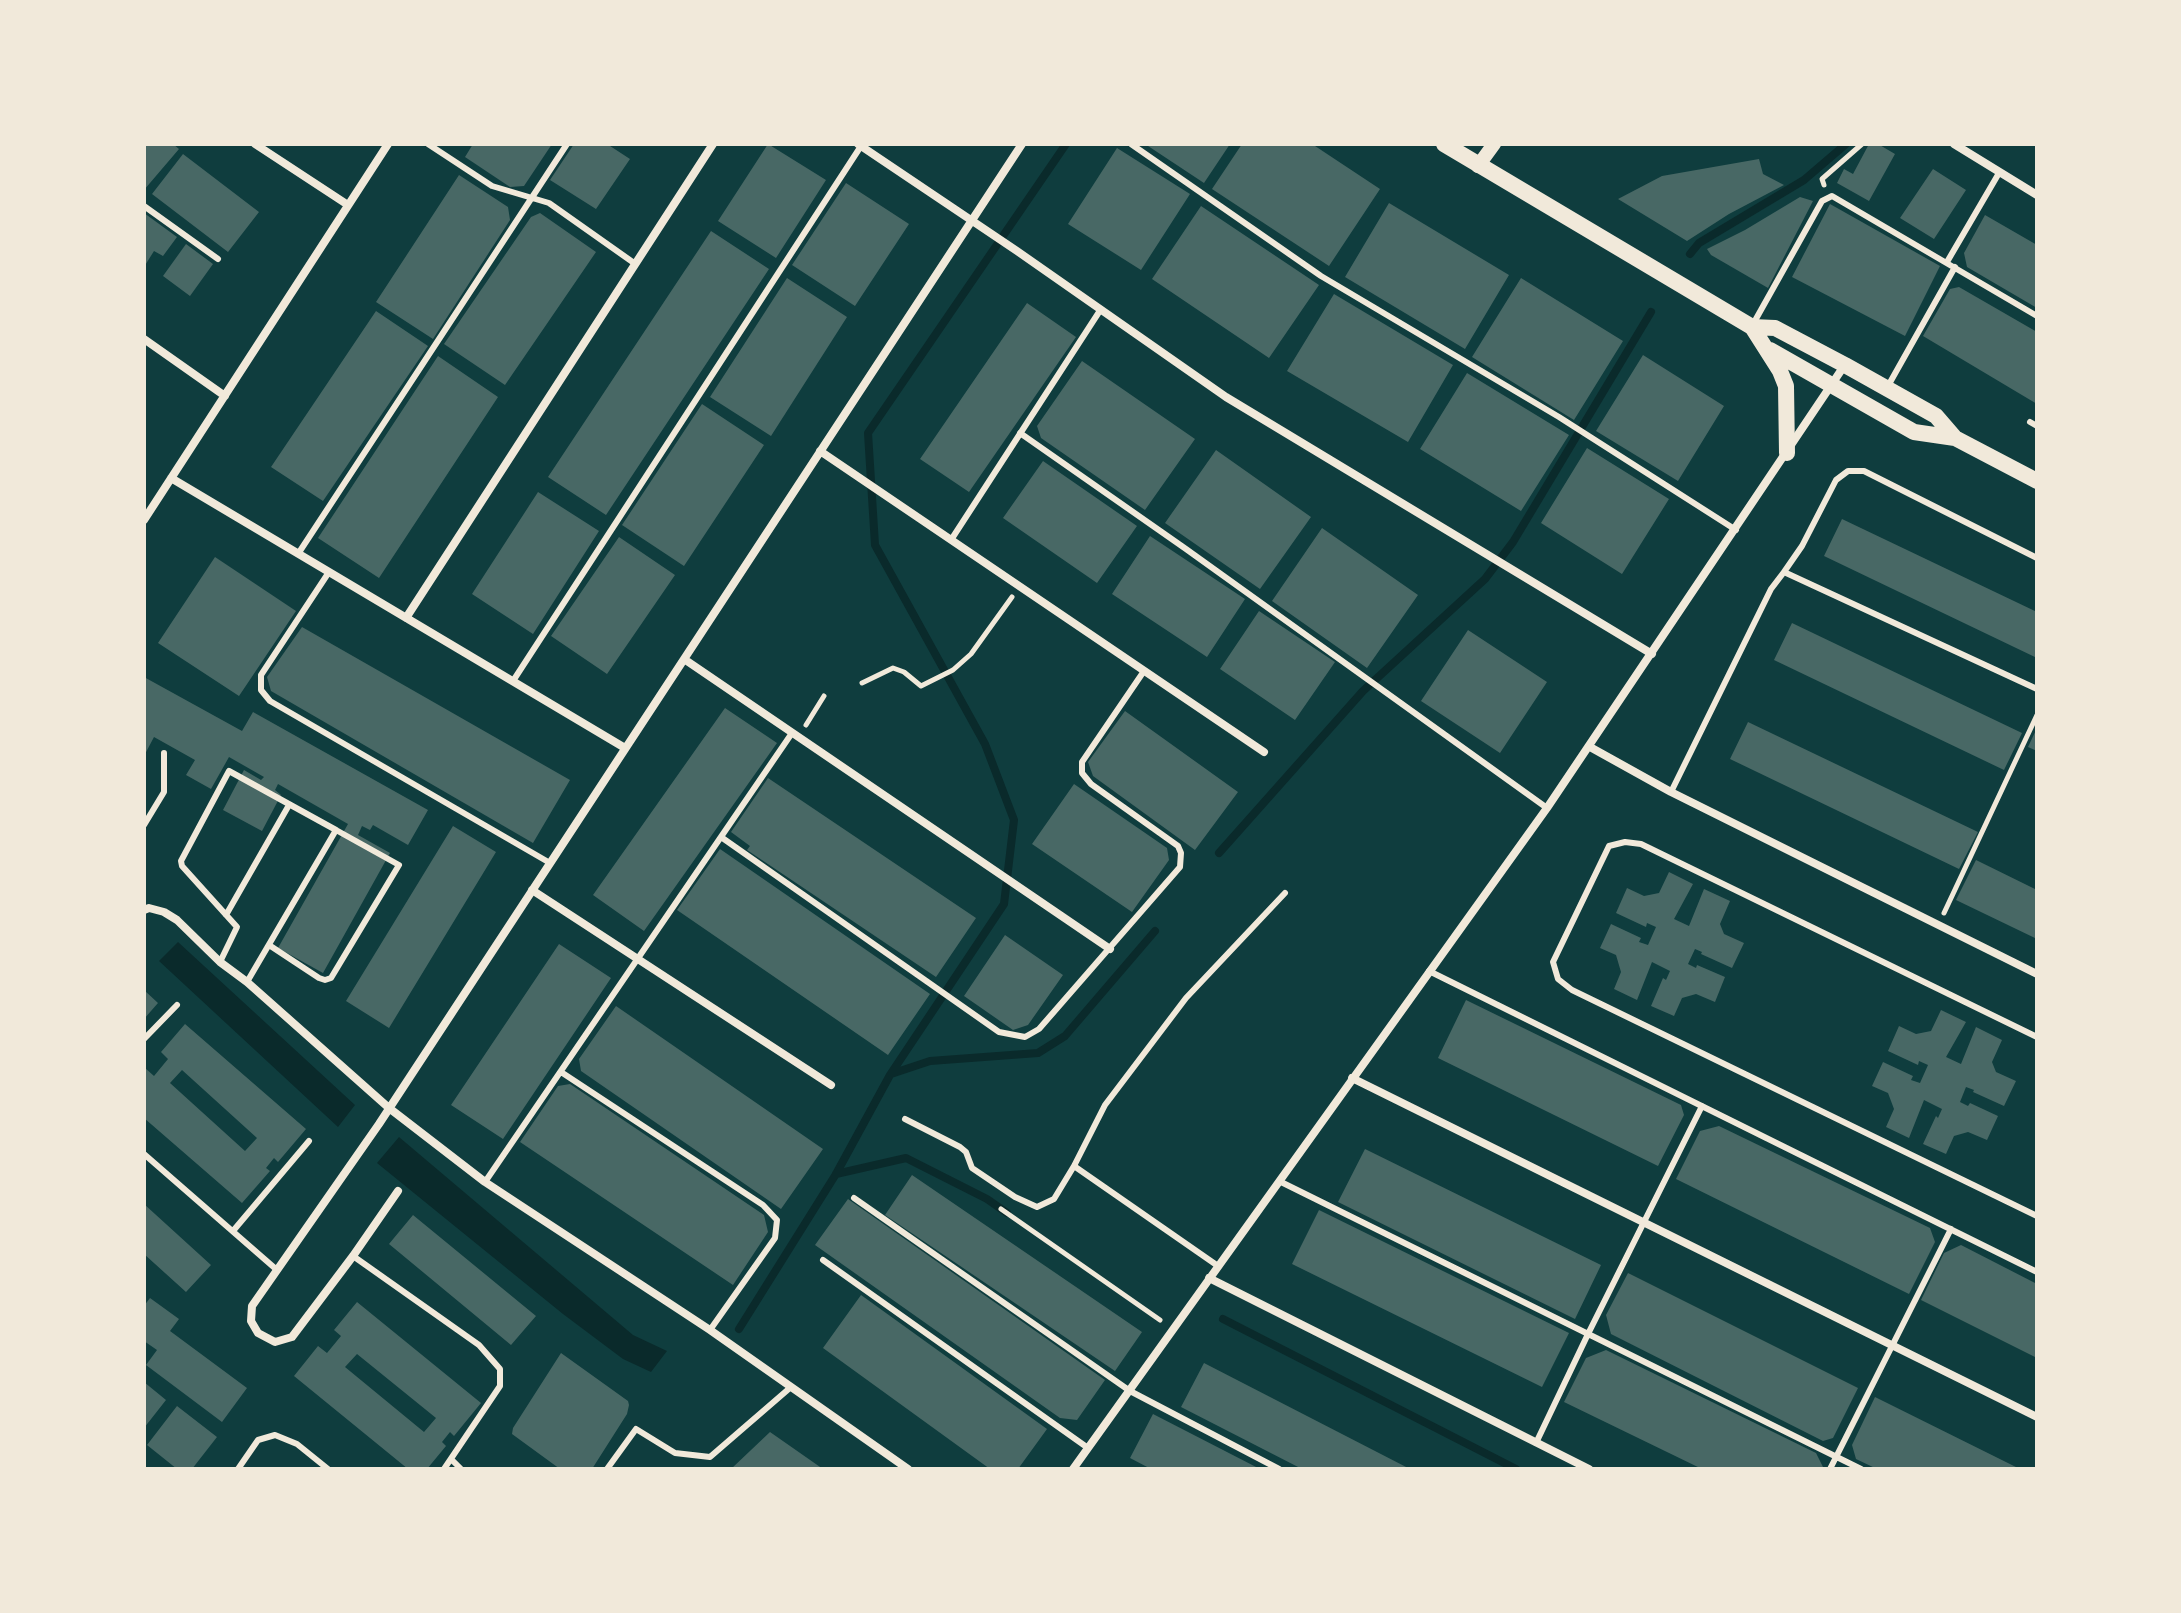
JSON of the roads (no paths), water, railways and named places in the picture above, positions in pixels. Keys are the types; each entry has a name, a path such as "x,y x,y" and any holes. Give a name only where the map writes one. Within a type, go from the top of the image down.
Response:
{"main road":[{"path":"1444,144 1752,327 1786,386 1787,453"},
{"path":"1752,327 1775,328 1845,365 1936,416 1955,438"},
{"path":"1765,347 1914,432 1955,438 2037,481"}],"street":[{"path":"255,144 348,205"},
{"path":"144,520 388,144"},
{"path":"406,618 713,144"},
{"path":"398,1191 292,1337 275,1342 258,1333 253,1327 252,1306 379,1124 820,451 976,223 1022,144"},
{"path":"1478,166 1494,144"},
{"path":"1954,144 2037,195"},
{"path":"860,145 1226,397 1652,654"},
{"path":"144,339 225,396"},
{"path":"1073,1469 1590,747 1845,365"},
{"path":"820,451 1264,752"},
{"path":"171,478 625,748"},
{"path":"684,659 1110,949"},
{"path":"1590,747 1671,792 2037,974"},
{"path":"532,890 831,1085"},
{"path":"144,910 149,908 164,912 177,920 220,962 247,982 389,1108 485,1182 710,1330 908,1469"},
{"path":"1352,1078 2037,1417"},
{"path":"1209,1278 1589,1469"}],"lane":[{"path":"428,144 492,186 549,203 634,263"},
{"path":"298,554 567,144"},
{"path":"1131,144 1321,276 1559,417 1736,530"},
{"path":"513,681 860,145"},
{"path":"1947,262 1999,173"},
{"path":"1752,327 1826,197 1838,197 2037,316"},
{"path":"144,206 218,259"},
{"path":"1887,389 1955,267"},
{"path":"951,540 1101,309"},
{"path":"1020,433 1547,808"},
{"path":"1671,792 1771,589 1802,546 1836,480 1848,471 1864,471 2037,558"},
{"path":"329,572 261,675 261,690 270,701 550,863"},
{"path":"1784,572 2037,689"},
{"path":"721,837 999,1032 1025,1037 1039,1029 1180,867 1178,846 1091,784 1082,773 1082,762 1144,671"},
{"path":"485,1182 721,837 795,735"},
{"path":"144,825 164,792 164,753"},
{"path":"220,962 237,927 182,866 181,861 229,771 399,865 331,978 319,978 269,945"},
{"path":"226,915 289,805"},
{"path":"247,982 336,830"},
{"path":"2037,1037 1641,844 1625,842 1609,846 1553,962 1558,979 1572,990 2037,1216"},
{"path":"905,1119 960,1147 966,1152 972,1168 1015,1197 1037,1207 1054,1199 1105,1105 1186,998 1285,893"},
{"path":"1429,971 2037,1272"},
{"path":"144,1039 177,1005"},
{"path":"561,1072 763,1205 777,1220 775,1238 710,1330"},
{"path":"1536,1443 1702,1106"},
{"path":"233,1231 309,1141"},
{"path":"144,1154 277,1270"},
{"path":"1074,1166 1218,1266"},
{"path":"1279,1181 1861,1469"},
{"path":"854,1198 1130,1391 1279,1469"},
{"path":"1830,1469 1951,1229"},
{"path":"353,1256 479,1345 500,1369 500,1386 444,1469"},
{"path":"823,1260 1088,1448"},
{"path":"607,1469 636,1429 675,1453 710,1457 791,1387"},
{"path":"238,1469 258,1440 275,1435 297,1444 328,1469"},
{"path":"451,1459 461,1469"}],"water":[{"path":"178,942 355,1105 338,1127 159,961"},
{"path":"399,1137 633,1335 667,1351 651,1372 623,1359 563,1314 377,1163"}],"waterway":[{"path":"739,1329 836,1174 890,1075 1004,904 1014,820 985,744 875,545 868,433 1066,144"},
{"path":"1690,254 1699,243 1804,180 1846,144"},
{"path":"1219,853 1363,691 1485,579 1513,542 1651,312"},
{"path":"891,1074 930,1061 1038,1053 1065,1036 1155,931"},
{"path":"836,1174 906,1158 987,1199 1007,1213"},
{"path":"1223,1319 1516,1469"}]}
